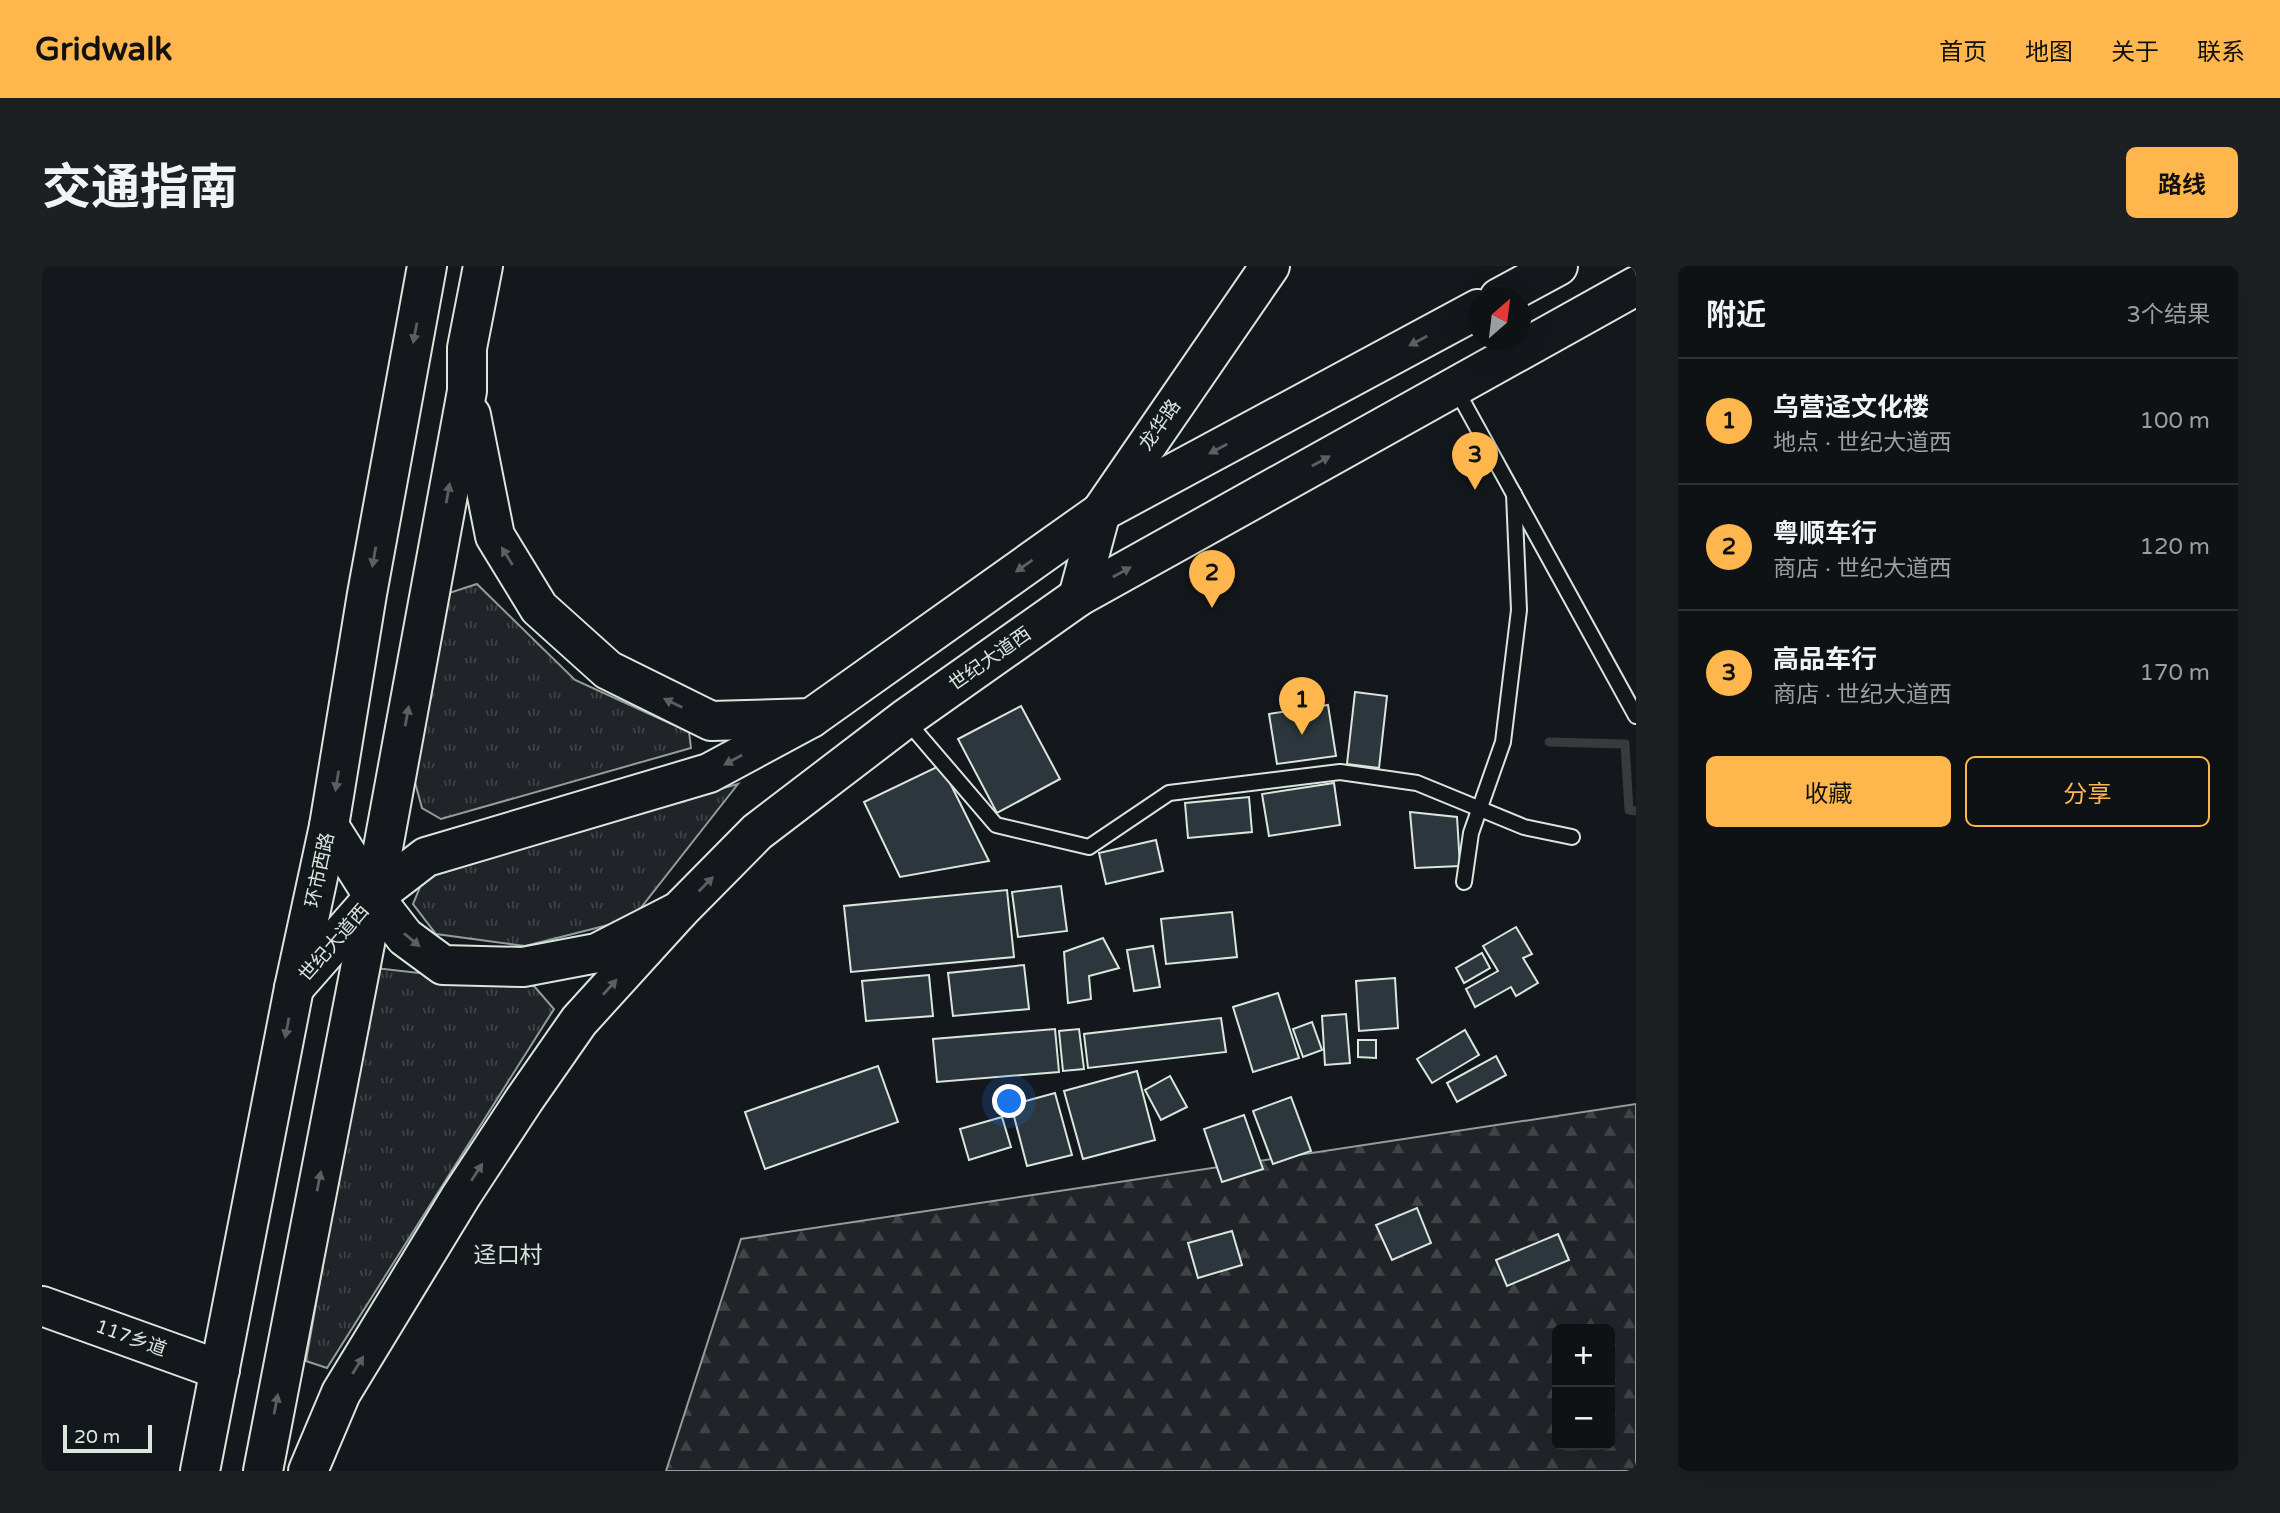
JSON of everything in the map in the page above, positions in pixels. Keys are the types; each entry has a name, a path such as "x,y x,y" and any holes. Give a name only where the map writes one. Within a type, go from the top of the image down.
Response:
{"main road":[{"name":"环市西路","path":"200,1471 294,988 329,826 367,594 427,266"},
{"path":"263,1471 374,897 467,391 467,348 483,266"},
{"name":"龙华路","path":"1078,597 1101,512 1270,266"},
{"path":"1519,287 1558,266"},
{"name":"世纪大道西","path":"329,826 374,897 405,937 443,965 523,967 597,953 679,911 757,832 905,719 1078,597 1636,286"},
{"name":"世纪大道西","path":"294,988 374,897 426,858 709,773 811,718 1101,512 1468,315"},
{"path":"467,391 495,537 539,608 608,670 711,721 811,718"},
{"path":"308,1471 341,1393 461,1196 524,1100 579,1021 679,911"},
{"name":"117乡道","path":"42,1307 220,1370"}],"lane":[{"path":"1455,387 1636,716"},
{"path":"1464,882 1471,833 1503,742 1519,610 1514,494"},
{"path":"905,719 996,825 1089,847 1169,793 1340,772 1417,783 1524,827 1572,837"}],"green space":[{"path":"477,584 575,680 689,732 691,748 441,819 422,808 413,775 449,593"},
{"path":"738,784 632,919 525,946 436,934 413,904 427,870"},
{"path":"375,968 534,986 554,1009 327,1368 306,1361"},
{"path":"1636,1104 1636,1471 666,1471 741,1239"}],"building":[{"path":"1355,692 1387,696 1379,768 1347,764"},
{"path":"1328,705 1336,756 1277,764 1269,714"},
{"path":"1021,706 1060,779 997,813 958,739"},
{"path":"941,765 989,861 900,877 864,802"},
{"path":"1334,783 1340,825 1269,836 1262,794"},
{"path":"1249,797 1252,832 1188,838 1185,803"},
{"path":"1410,812 1457,817 1460,866 1415,868"},
{"path":"1156,840 1163,871 1106,884 1099,853"},
{"path":"1061,886 1067,931 1018,937 1012,892"},
{"path":"1007,890 1014,957 851,972 844,906"},
{"path":"1232,912 1237,957 1166,964 1161,919"},
{"path":"1516,927 1532,954 1523,958 1538,983 1516,996 1511,987 1475,1007 1466,989 1498,971 1483,946"},
{"path":"1103,938 1119,968 1089,976 1091,999 1068,1003 1064,952"},
{"path":"1153,946 1160,987 1134,991 1127,950"},
{"path":"1482,953 1490,968 1464,983 1456,968"},
{"path":"1024,965 1029,1009 953,1016 948,973"},
{"path":"929,975 933,1016 866,1021 862,981"},
{"path":"1395,978 1398,1028 1359,1031 1356,981"},
{"path":"1278,993 1299,1058 1253,1072 1233,1007"},
{"path":"1346,1014 1350,1063 1325,1065 1322,1016"},
{"path":"1221,1018 1226,1052 1088,1068 1084,1034"},
{"path":"1312,1022 1322,1050 1303,1057 1293,1029"},
{"path":"1055,1029 1059,1072 937,1082 933,1039"},
{"path":"1079,1029 1084,1069 1063,1071 1059,1031"},
{"path":"1465,1030 1479,1055 1432,1083 1417,1059"},
{"path":"1358,1040 1376,1040 1376,1058 1358,1057"},
{"path":"1496,1056 1506,1075 1457,1102 1447,1083"},
{"path":"878,1066 898,1122 765,1169 745,1112"},
{"path":"1137,1071 1155,1140 1083,1159 1064,1091"},
{"path":"1170,1076 1187,1107 1161,1120 1145,1090"},
{"path":"1055,1093 1072,1155 1027,1166 1011,1105"},
{"path":"1291,1097 1311,1151 1273,1164 1253,1111"},
{"path":"1244,1115 1263,1169 1222,1182 1204,1129"},
{"path":"1002,1117 1011,1147 969,1160 960,1129"},
{"path":"1417,1208 1431,1243 1392,1260 1376,1225"},
{"path":"1232,1231 1242,1265 1198,1278 1188,1243"},
{"path":"1558,1234 1569,1260 1507,1286 1496,1260"}],"waterway":[{"path":"1549,742 1625,744 1629,810 1636,811"}],"place":[{"name":"高品车行","path":"1475,490"},
{"name":"粤顺车行","path":"1212,608"},
{"name":"乌营迳文化楼","path":"1302,735"}],"district":[{"name":"迳口村","path":"508,1256"}]}
